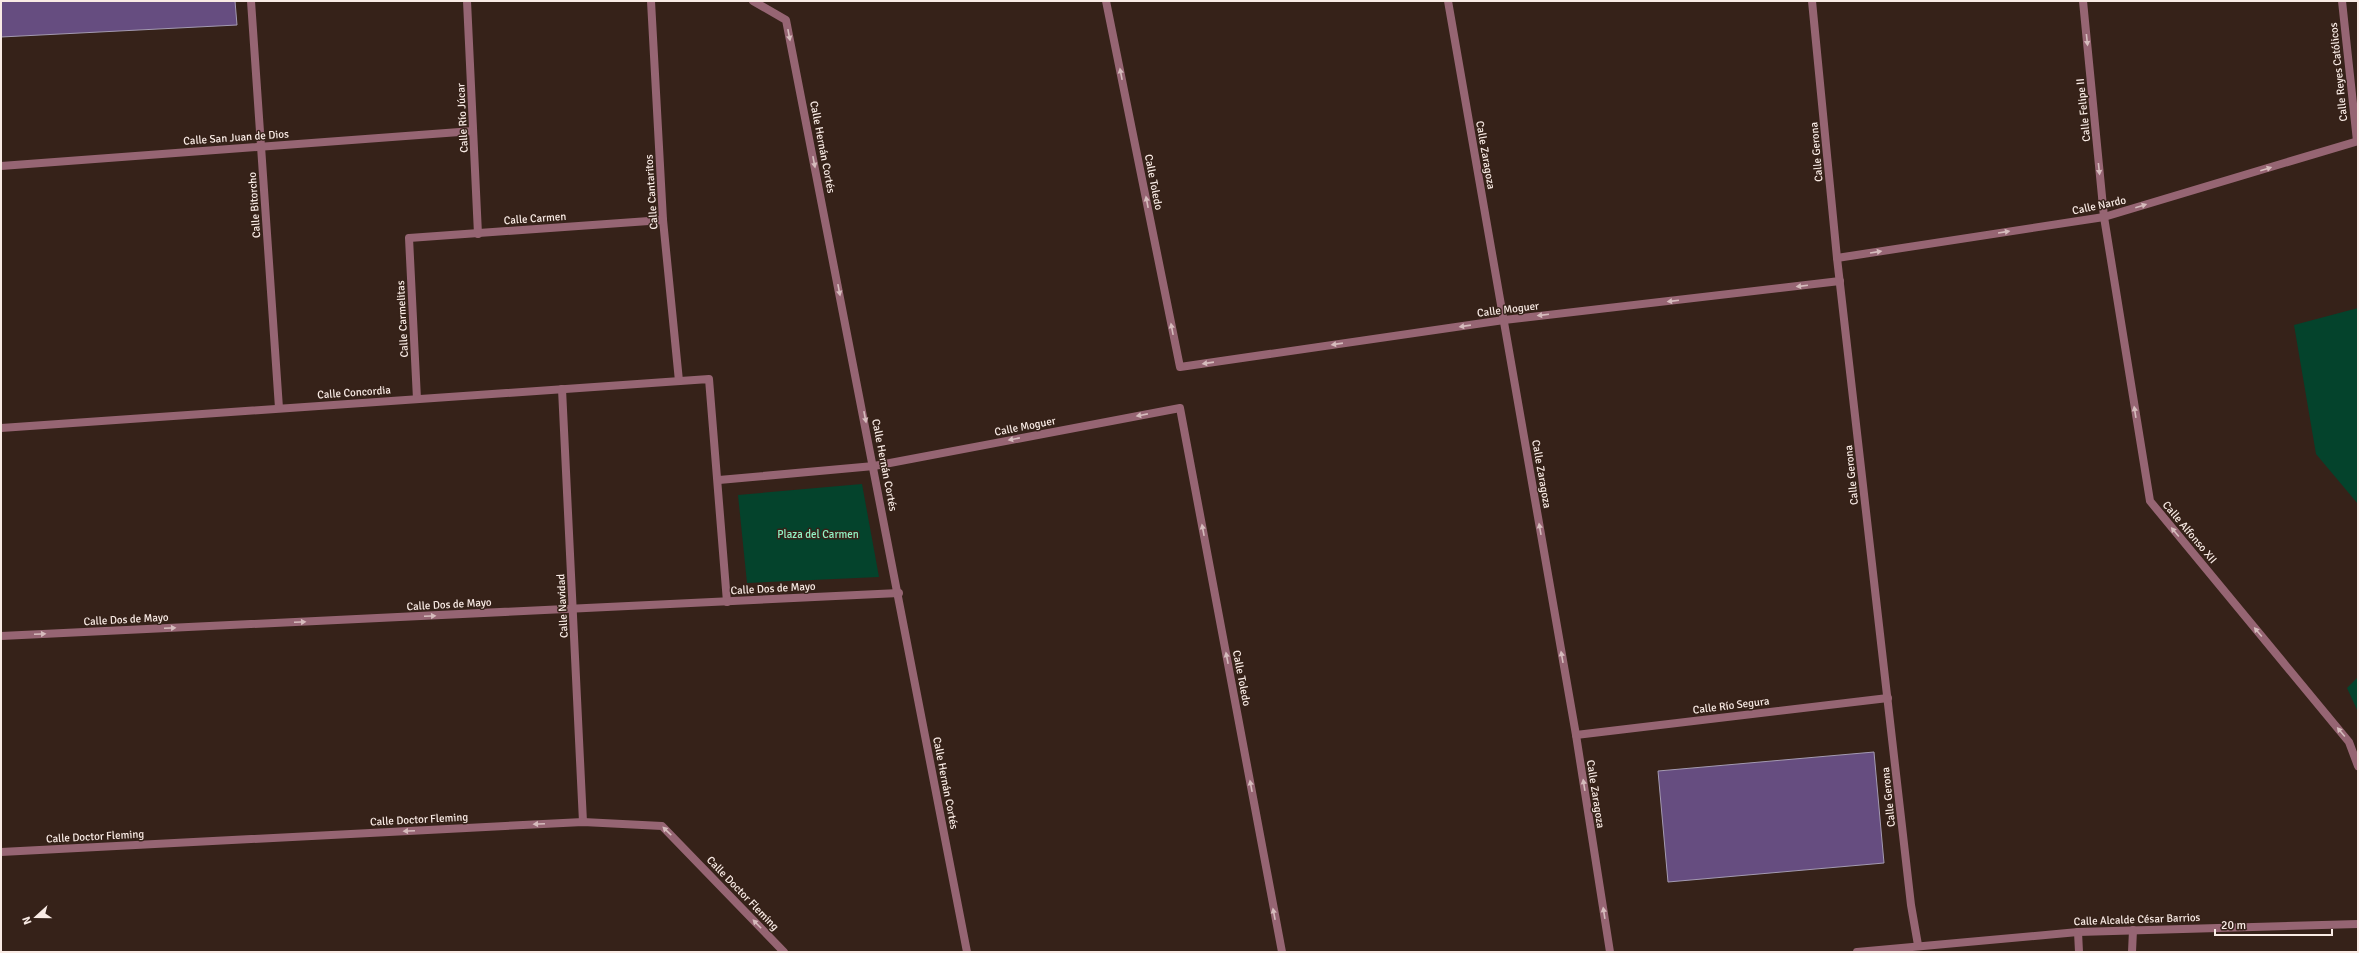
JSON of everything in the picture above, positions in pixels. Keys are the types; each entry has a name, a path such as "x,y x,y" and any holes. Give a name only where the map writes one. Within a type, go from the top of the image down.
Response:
{"street":[{"name":"Calle Bitorcho","path":"251,1 279,408"},
{"name":"Calle Río Júcar","path":"466,1 478,234"},
{"name":"Calle Cantaritos","path":"651,1 663,220 679,381"},
{"name":"Calle Hernán Cortés","path":"753,1 786,20 968,952"},
{"name":"Calle Toledo","path":"1106,1 1180,367"},
{"name":"Calle Zaragoza","path":"1448,1 1576,735 1610,952"},
{"name":"Calle Gerona","path":"1812,1 1837,258 1918,945"},
{"name":"Calle Felipe II","path":"2083,1 2104,217"},
{"name":"Calle Reyes Católicos","path":"2342,1 2357,141"},
{"name":"Calle San Juan de Dios","path":"1,166 473,131"},
{"name":"Calle Nardo","path":"1837,258 2104,217 2357,141"},
{"name":"Calle Alfonso XII","path":"2104,217 2150,502 2349,742 2358,766"},
{"name":"Calle Carmen","path":"409,238 663,220"},
{"name":"Calle Carmelitas","path":"409,238 417,399"},
{"name":"Calle Moguer","path":"1180,367 1504,320 1840,281"},
{"name":"Calle Concordia","path":"1,428 709,379 719,480"},
{"name":"Calle Navidad","path":"562,389 574,609 583,822"},
{"name":"Calle Moguer","path":"874,466 1180,408"},
{"name":"Calle Toledo","path":"1180,408 1282,952"},
{"path":"727,602 719,480 874,466"},
{"name":"Calle Dos de Mayo","path":"1,636 899,593"},
{"name":"Calle Río Segura","path":"1576,735 1888,698"},
{"name":"Calle Doctor Fleming","path":"1,852 583,822 662,826 784,952"},
{"name":"Calle Alcalde César Barrios","path":"1857,952 1918,945 2078,932 2358,924"},
{"path":"2132,952 2133,930"},
{"path":"2078,932 2079,952"}],"green space":[{"path":"2358,308 2358,504 2316,454 2294,325"},
{"name":"Plaza del Carmen","path":"862,484 879,577 747,583 738,495"},
{"path":"2358,677 2358,712 2347,688"}],"building":[{"path":"1,1 235,1 237,25 1,37"},
{"path":"1874,752 1884,863 1668,882 1658,771"}]}
